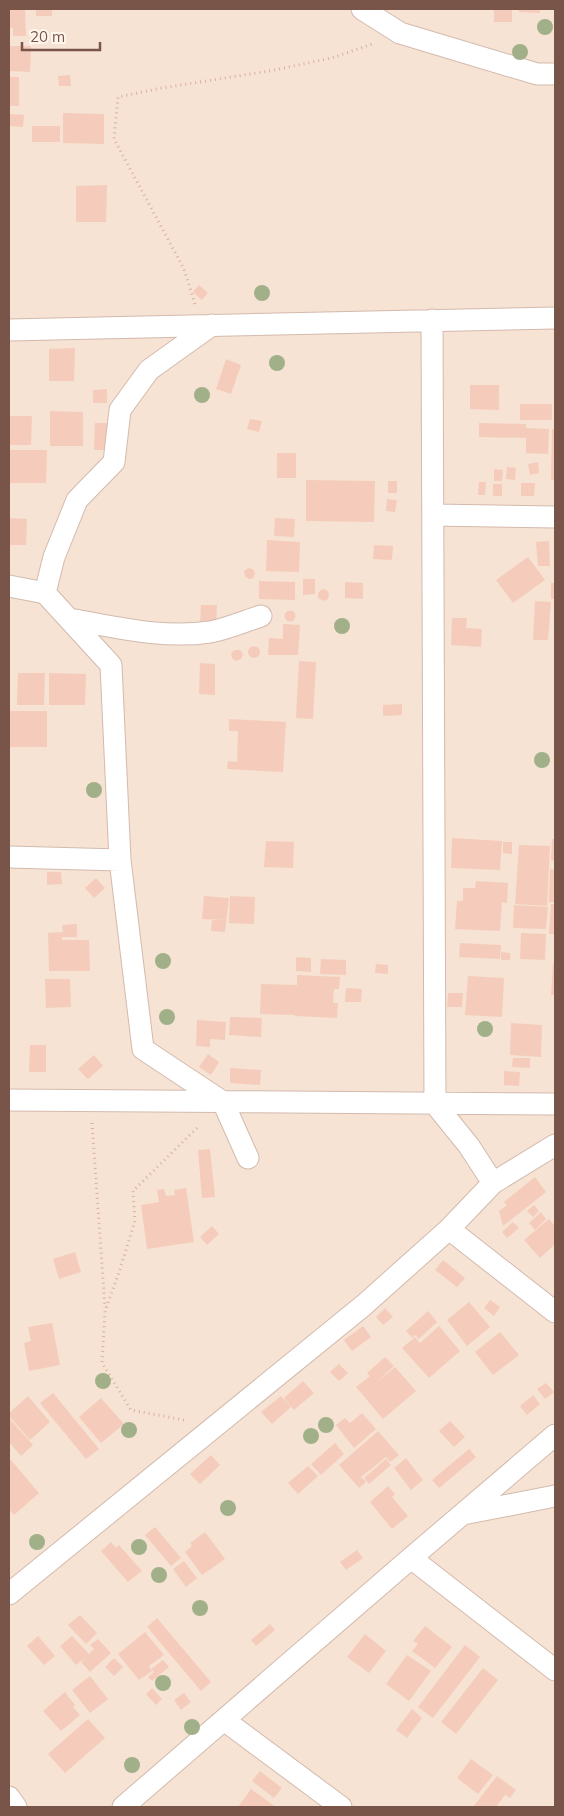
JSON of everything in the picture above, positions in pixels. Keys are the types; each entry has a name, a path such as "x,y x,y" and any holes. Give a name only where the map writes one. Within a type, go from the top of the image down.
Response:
{"street":[{"path":"362,9 400,33 537,74 555,74"},
{"path":"9,330 555,318"},
{"path":"432,320 435,1104 469,1146 493,1183"},
{"path":"45,593 54,557 77,500 114,462 120,410 149,370 212,326"},
{"path":"432,515 555,518"},
{"path":"9,586 45,593 111,665 120,860 144,1049 223,1102 248,1158"},
{"path":"69,619 130,631 174,634 211,632 261,616"},
{"path":"9,857 120,860"},
{"path":"9,1100 555,1104"},
{"path":"9,1594 364,1305 449,1229 493,1183 555,1145"},
{"path":"449,1229 555,1312"},
{"path":"123,1807 555,1435"},
{"path":"461,1515 555,1496"},
{"path":"411,1558 555,1670"},
{"path":"224,1720 341,1807"},
{"path":"9,1797 16,1807"}],"path":[{"path":"212,326 194,303 184,269 114,139 118,98 162,88 268,71 332,58 400,33"},
{"path":"91,1101 105,1312 102,1363 131,1410 214,1426"},
{"path":"105,1312 120,1272 135,1221 133,1192 223,1102"}],"shaded area":[{"path":"9,9 555,9 555,1807 9,1807"}],"building":[{"path":"9,9 25,9 26,36 13,36 13,28 9,28"},
{"path":"36,9 52,9 52,16 36,16"},
{"path":"494,9 512,10 512,22 494,22"},
{"path":"519,9 540,9 540,13 519,12"},
{"path":"9,46 31,46 30,72 9,71"},
{"path":"70,75 71,86 59,86 58,76"},
{"path":"9,77 19,77 19,106 9,106"},
{"path":"63,113 104,114 104,144 63,143"},
{"path":"9,114 24,115 23,127 9,126"},
{"path":"32,126 60,126 60,142 32,142"},
{"path":"107,185 106,222 76,222 76,186"},
{"path":"199,285 208,293 202,300 193,292"},
{"path":"75,348 74,381 49,381 49,349"},
{"path":"226,359 241,365 231,394 216,389"},
{"path":"470,385 499,385 499,410 470,409"},
{"path":"107,389 107,403 93,403 93,390"},
{"path":"520,404 552,404 552,420 520,420"},
{"path":"50,411 83,412 83,446 50,446"},
{"path":"9,416 32,416 31,445 9,445"},
{"path":"250,419 262,421 259,432 247,429"},
{"path":"95,423 107,423 107,450 94,450"},
{"path":"479,423 526,424 526,428 549,429 548,454 526,453 526,438 479,437"},
{"path":"552,429 555,429 555,480 551,480"},
{"path":"9,450 47,450 46,483 9,483"},
{"path":"277,453 296,453 296,478 277,478"},
{"path":"538,462 539,473 530,475 528,464"},
{"path":"507,467 516,468 515,480 506,479"},
{"path":"494,469 503,470 502,481 494,481"},
{"path":"306,480 375,481 374,522 306,521"},
{"path":"388,481 397,481 397,493 388,493"},
{"path":"479,482 486,482 485,495 478,495"},
{"path":"521,483 535,483 534,496 521,496"},
{"path":"493,484 502,484 502,496 493,496"},
{"path":"387,499 397,500 395,512 386,511"},
{"path":"9,518 27,519 26,545 9,545"},
{"path":"275,518 295,519 294,537 274,536"},
{"path":"267,540 300,542 299,572 266,571"},
{"path":"549,541 550,566 538,566 536,542"},
{"path":"374,545 393,546 392,560 373,559"},
{"path":"528,557 545,580 513,603 496,580"},
{"path":"248,568 253,569 255,573 253,578 249,579 245,576 244,571"},
{"path":"303,579 315,579 315,594 303,595"},
{"path":"259,581 295,582 295,600 259,599"},
{"path":"345,582 363,583 363,599 345,598"},
{"path":"551,583 555,583 555,599 551,599"},
{"path":"322,589 327,590 329,594 328,599 323,601 318,598 318,593"},
{"path":"535,601 551,602 548,640 533,640"},
{"path":"201,605 217,605 216,624 200,623"},
{"path":"290,610 296,616 290,622 284,616"},
{"path":"452,618 467,618 466,628 482,629 481,647 451,645"},
{"path":"283,624 300,625 298,655 268,655 269,638 283,639"},
{"path":"252,646 256,646 260,652 256,658 252,658 248,654 248,650"},
{"path":"235,650 240,650 243,654 241,659 236,661 232,658 231,653"},
{"path":"299,661 316,662 313,719 296,718"},
{"path":"200,663 215,664 215,695 199,694"},
{"path":"18,673 45,673 44,705 17,705"},
{"path":"49,673 86,674 85,705 49,705"},
{"path":"402,704 402,715 383,716 383,705"},
{"path":"9,711 47,711 47,747 9,747"},
{"path":"229,719 286,722 283,772 227,769 228,761 237,762 238,731 229,731"},
{"path":"452,838 502,841 500,870 451,868"},
{"path":"552,839 555,839 555,861 551,860"},
{"path":"266,841 294,842 293,868 264,867"},
{"path":"503,842 512,842 512,854 503,853"},
{"path":"519,845 550,846 547,906 515,904"},
{"path":"550,869 555,870 555,902 549,902"},
{"path":"47,872 61,872 62,884 47,885"},
{"path":"96,878 105,888 94,898 85,888"},
{"path":"476,881 508,883 507,903 502,902 500,931 455,929 457,901 463,901 463,888 475,888"},
{"path":"204,896 229,898 225,932 211,931 212,920 224,920 202,919"},
{"path":"230,896 255,897 254,924 229,923"},
{"path":"551,904 555,904 555,934 549,934"},
{"path":"514,905 548,907 546,929 513,928"},
{"path":"77,924 77,937 62,937 62,940 89,940 90,971 49,971 48,933 63,932 62,925"},
{"path":"521,933 546,934 545,960 520,959"},
{"path":"460,943 501,945 500,959 459,957"},
{"path":"501,952 510,953 510,960 501,960"},
{"path":"296,957 311,958 311,972 296,971"},
{"path":"321,959 346,960 346,975 320,974"},
{"path":"553,963 555,963 555,995 551,995"},
{"path":"376,964 388,965 388,974 375,973"},
{"path":"297,975 340,977 339,989 334,989 333,1003 338,1003 337,1018 295,1016 296,1001 295,1015 260,1014 261,984 297,985"},
{"path":"468,976 504,978 502,1017 465,1015"},
{"path":"45,979 70,979 71,1007 46,1008"},
{"path":"346,988 362,989 361,1002 345,1002"},
{"path":"448,993 463,993 462,1007 447,1007"},
{"path":"230,1017 262,1018 261,1037 229,1035"},
{"path":"197,1020 226,1022 225,1040 210,1039 210,1047 196,1046"},
{"path":"511,1023 542,1025 541,1057 510,1055"},
{"path":"30,1045 46,1045 46,1072 29,1072"},
{"path":"208,1054 219,1062 211,1075 199,1067"},
{"path":"94,1055 103,1066 88,1079 78,1069"},
{"path":"513,1058 530,1058 530,1068 512,1067"},
{"path":"230,1068 261,1070 260,1085 230,1083"},
{"path":"504,1071 520,1072 519,1086 504,1085"},
{"path":"210,1149 215,1197 202,1198 198,1150"},
{"path":"535,1177 546,1192 503,1226 499,1211 507,1205 504,1202"},
{"path":"186,1188 194,1242 147,1249 141,1205 159,1202 157,1190 164,1189 166,1196 175,1195 174,1190"},
{"path":"534,1205 539,1211 533,1217 527,1211"},
{"path":"541,1212 546,1219 535,1230 529,1223"},
{"path":"549,1219 555,1226 555,1244 540,1258 524,1240"},
{"path":"513,1222 519,1228 507,1238 502,1232"},
{"path":"212,1226 219,1234 207,1245 200,1237"},
{"path":"75,1252 81,1272 59,1279 53,1259"},
{"path":"443,1260 465,1278 457,1287 435,1270"},
{"path":"490,1300 500,1307 494,1316 484,1308"},
{"path":"469,1302 490,1327 467,1346 447,1320"},
{"path":"385,1308 393,1317 383,1325 376,1317"},
{"path":"428,1311 437,1322 419,1339 415,1335 412,1338 406,1331"},
{"path":"52,1323 60,1365 29,1371 24,1343 31,1341 28,1327"},
{"path":"363,1326 371,1337 352,1351 344,1340"},
{"path":"439,1326 460,1351 429,1378 402,1348 415,1337 420,1343"},
{"path":"500,1332 519,1355 493,1375 475,1352"},
{"path":"385,1357 394,1366 376,1383 395,1367 416,1391 383,1419 356,1387 370,1376 367,1373"},
{"path":"339,1364 348,1373 339,1381 330,1372"},
{"path":"303,1381 314,1393 294,1410 284,1398"},
{"path":"546,1383 554,1392 545,1399 537,1389"},
{"path":"53,1393 99,1449 86,1459 40,1403"},
{"path":"533,1395 540,1404 527,1415 520,1406"},
{"path":"28,1396 50,1422 30,1440 9,1416 9,1413"},
{"path":"281,1396 291,1407 272,1424 261,1412"},
{"path":"101,1398 124,1424 101,1443 79,1417"},
{"path":"362,1413 376,1429 354,1448 336,1425 345,1418 350,1423"},
{"path":"9,1418 33,1445 21,1456 9,1442"},
{"path":"450,1421 465,1437 454,1447 439,1431"},
{"path":"378,1431 399,1455 390,1462 386,1457 361,1477 366,1482 359,1488 339,1465"},
{"path":"335,1443 344,1454 321,1475 311,1464"},
{"path":"469,1449 476,1457 439,1488 432,1480"},
{"path":"211,1455 220,1465 200,1484 190,1474"},
{"path":"406,1458 423,1480 411,1490 394,1468"},
{"path":"386,1459 391,1465 369,1484 364,1478"},
{"path":"11,1460 39,1493 14,1515 9,1509 9,1462"},
{"path":"308,1466 318,1476 298,1494 288,1483"},
{"path":"388,1486 395,1494 392,1497 408,1516 392,1529 370,1502"},
{"path":"155,1527 181,1558 171,1566 145,1535"},
{"path":"205,1532 225,1559 202,1575 185,1552 192,1546 190,1543"},
{"path":"111,1542 116,1548 119,1545 142,1571 128,1582 101,1551"},
{"path":"357,1550 363,1558 346,1570 340,1562"},
{"path":"184,1561 197,1578 186,1587 173,1569"},
{"path":"80,1615 97,1633 86,1644 68,1625"},
{"path":"157,1618 211,1682 201,1691 147,1627"},
{"path":"270,1624 275,1630 256,1646 251,1640"},
{"path":"425,1626 452,1647 435,1668 412,1651 418,1644 413,1641"},
{"path":"145,1632 164,1655 149,1666 152,1671 139,1680 118,1654"},
{"path":"365,1634 386,1651 369,1673 347,1657"},
{"path":"38,1636 55,1656 44,1665 27,1646"},
{"path":"72,1636 89,1654 94,1649 90,1645 98,1639 111,1653 90,1672 81,1662 86,1657 76,1665 60,1646"},
{"path":"465,1645 480,1657 433,1718 418,1707"},
{"path":"407,1655 431,1671 409,1701 386,1684"},
{"path":"114,1658 123,1667 114,1676 105,1667"},
{"path":"163,1660 169,1667 152,1681 148,1677 154,1672 151,1669"},
{"path":"483,1668 498,1680 456,1734 441,1722"},
{"path":"90,1676 108,1699 90,1713 72,1690"},
{"path":"152,1688 162,1699 156,1705 146,1694"},
{"path":"65,1692 80,1715 61,1731 43,1711"},
{"path":"184,1693 191,1702 181,1710 174,1700"},
{"path":"412,1709 422,1718 407,1738 396,1730"},
{"path":"88,1719 105,1738 65,1773 48,1754"},
{"path":"471,1759 493,1775 478,1794 457,1778"},
{"path":"260,1771 282,1788 274,1798 252,1781"},
{"path":"497,1776 516,1790 510,1798 505,1795 496,1807 473,1807"},
{"path":"251,1789 276,1807 238,1807"}]}
